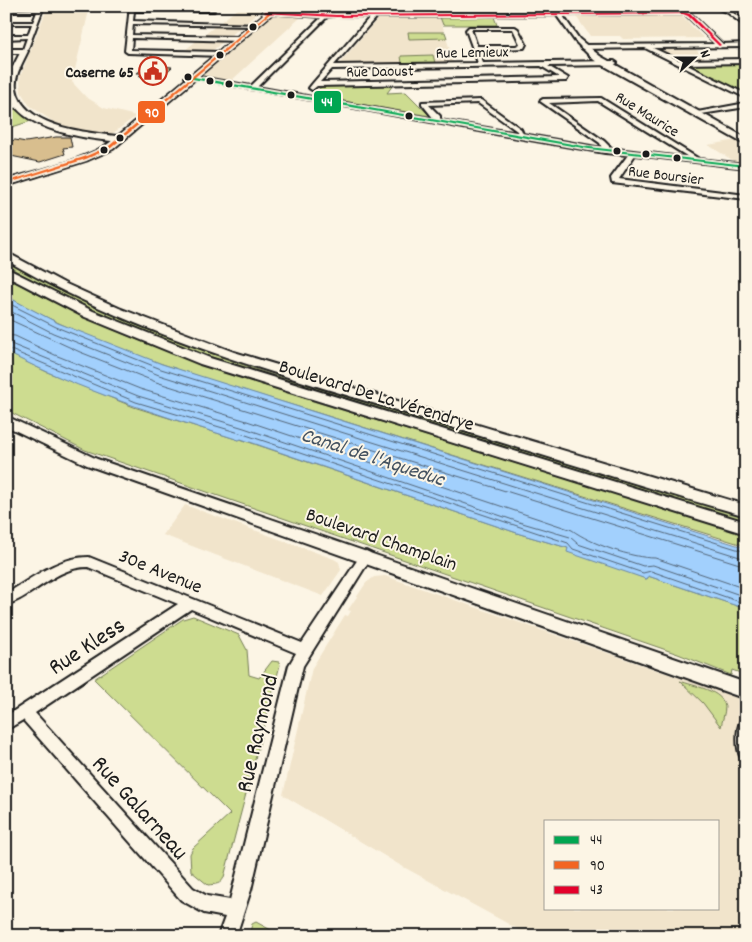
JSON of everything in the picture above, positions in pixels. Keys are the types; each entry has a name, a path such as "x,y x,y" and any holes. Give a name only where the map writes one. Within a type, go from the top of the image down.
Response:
{"main road":[{"path":"6,181 94,155 118,139 270,10 278,6"},
{"path":"553,6 583,47 605,63 746,142"},
{"path":"562,6 592,47 614,62 746,134"},
{"path":"6,51 24,51 9,86 21,106 38,120 58,129 118,139"},
{"name":"Boulevard De La Vérendrye","path":"6,256 98,304 229,355 746,511"},
{"name":"Boulevard De La Vérendrye","path":"6,271 89,314 205,361 746,528"},
{"name":"Boulevard Champlain","path":"6,420 92,462 366,556 746,691"}],"street":[{"path":"196,24 219,6"},
{"path":"253,88 335,6"},
{"path":"494,6 504,27"},
{"path":"714,6 730,12 743,21 746,26"},
{"path":"6,11 41,8 24,51"},
{"path":"212,12 132,8 128,51 219,54"},
{"path":"270,10 325,16 683,13 689,15 720,45"},
{"path":"303,97 374,16"},
{"path":"6,23 36,22"},
{"path":"130,22 252,25"},
{"path":"475,48 514,48 523,46 516,30 504,27 468,29 481,65"},
{"path":"6,37 30,36"},
{"path":"128,36 236,39"},
{"path":"583,47 746,45"},
{"path":"646,46 746,96"},
{"path":"677,62 746,61"},
{"name":"Rue Lemieux","path":"331,67 614,62"},
{"name":"Rue Daoust","path":"315,84 566,79 542,64"},
{"path":"6,68 18,68"},
{"path":"191,77 605,150 697,162 746,166"},
{"name":"Rue Maurice","path":"605,150 606,146 602,142 543,101 599,99 694,158 697,162"},
{"path":"437,121 438,117 424,103 480,102 519,130 521,132 518,136"},
{"path":"695,113 746,105"},
{"path":"6,107 21,106"},
{"name":"Rue Boursier","path":"632,154 614,178 616,181 671,190 746,197"},
{"name":"Rue Raymond","path":"227,936 236,910 271,775 296,664 366,556"},
{"name":"30e Avenue","path":"6,600 67,565 84,561 304,650"},
{"name":"Rue Kless","path":"6,724 190,603"},
{"name":"Rue Galarneau","path":"25,712 188,894 204,904 236,910"},
{"path":"746,725 746,753"}],"shaded area":[{"path":"48,6 90,6 72,82 86,97 104,108 136,116 112,134 78,130 55,123 29,105 21,92 20,77"},
{"path":"241,6 266,6 246,23 241,23 238,26 242,26 229,37 224,37 221,40 225,40 212,51 185,50"},
{"path":"274,14 302,16 231,81 202,76"},
{"path":"575,15 680,15 704,38 623,39 620,36 590,36"},
{"path":"379,17 440,17 454,64 339,64"},
{"path":"694,47 706,60 679,60 656,48"},
{"path":"737,140 746,145 746,163 733,162 708,145"},
{"path":"185,505 334,559 339,562 341,570 323,596 163,535"},
{"path":"385,576 746,701 746,936 536,936 525,933 398,864 283,795 312,668 345,615 348,616 351,611 348,610 366,583 374,577"}],"green space":[{"path":"440,17 494,17 497,25 443,25"},
{"path":"408,32 445,32 447,38 409,39"},
{"path":"433,55 435,63 402,63 401,56"},
{"path":"746,62 746,93 687,64"},
{"path":"393,85 387,93 406,92 430,116 313,96 322,86"},
{"path":"6,109 16,109 31,121 6,129"},
{"path":"6,261 102,310 168,337 270,374 746,517 746,521 322,393 183,347 93,310 49,289 6,265"},
{"path":"6,277 98,323 193,361 290,394 746,534 746,546 159,363 81,333 6,296"},
{"path":"6,352 47,372 134,407 240,439 520,534 568,548 646,579 648,576 746,609 746,675 732,670 731,675 678,654 85,450 6,410"},
{"path":"193,616 239,635 247,650 249,675 259,678 272,661 279,662 280,665 224,877 219,883 208,885 191,871 190,854 193,848 230,814 94,679 183,619"},
{"path":"680,681 719,696 725,707 721,727 703,703"},
{"path":"256,922 282,936 249,936 252,924"}],"water":[{"name":"Canal de l'Aqueduc","path":"6,296 58,323 162,364 746,548 746,609 648,576 646,579 567,552 568,548 520,534 241,439 239,440 150,411 63,379 6,352"}],"building":[{"name":"Caserne 65","path":"148,65 172,67 160,78 139,76 142,73 137,73"},
{"path":"56,137 70,137 72,147 63,148 65,154 40,162 6,155 6,142 15,140 26,142"}],"transit line":[{"name":"90","path":"6,183 85,158 110,147 278,6"},
{"name":"43","path":"265,12 336,16 683,13 689,15 720,45"},
{"name":"44","path":"188,77 589,148 746,166"}],"place":[{"name":"Caserne 65","path":"153,71"}]}
